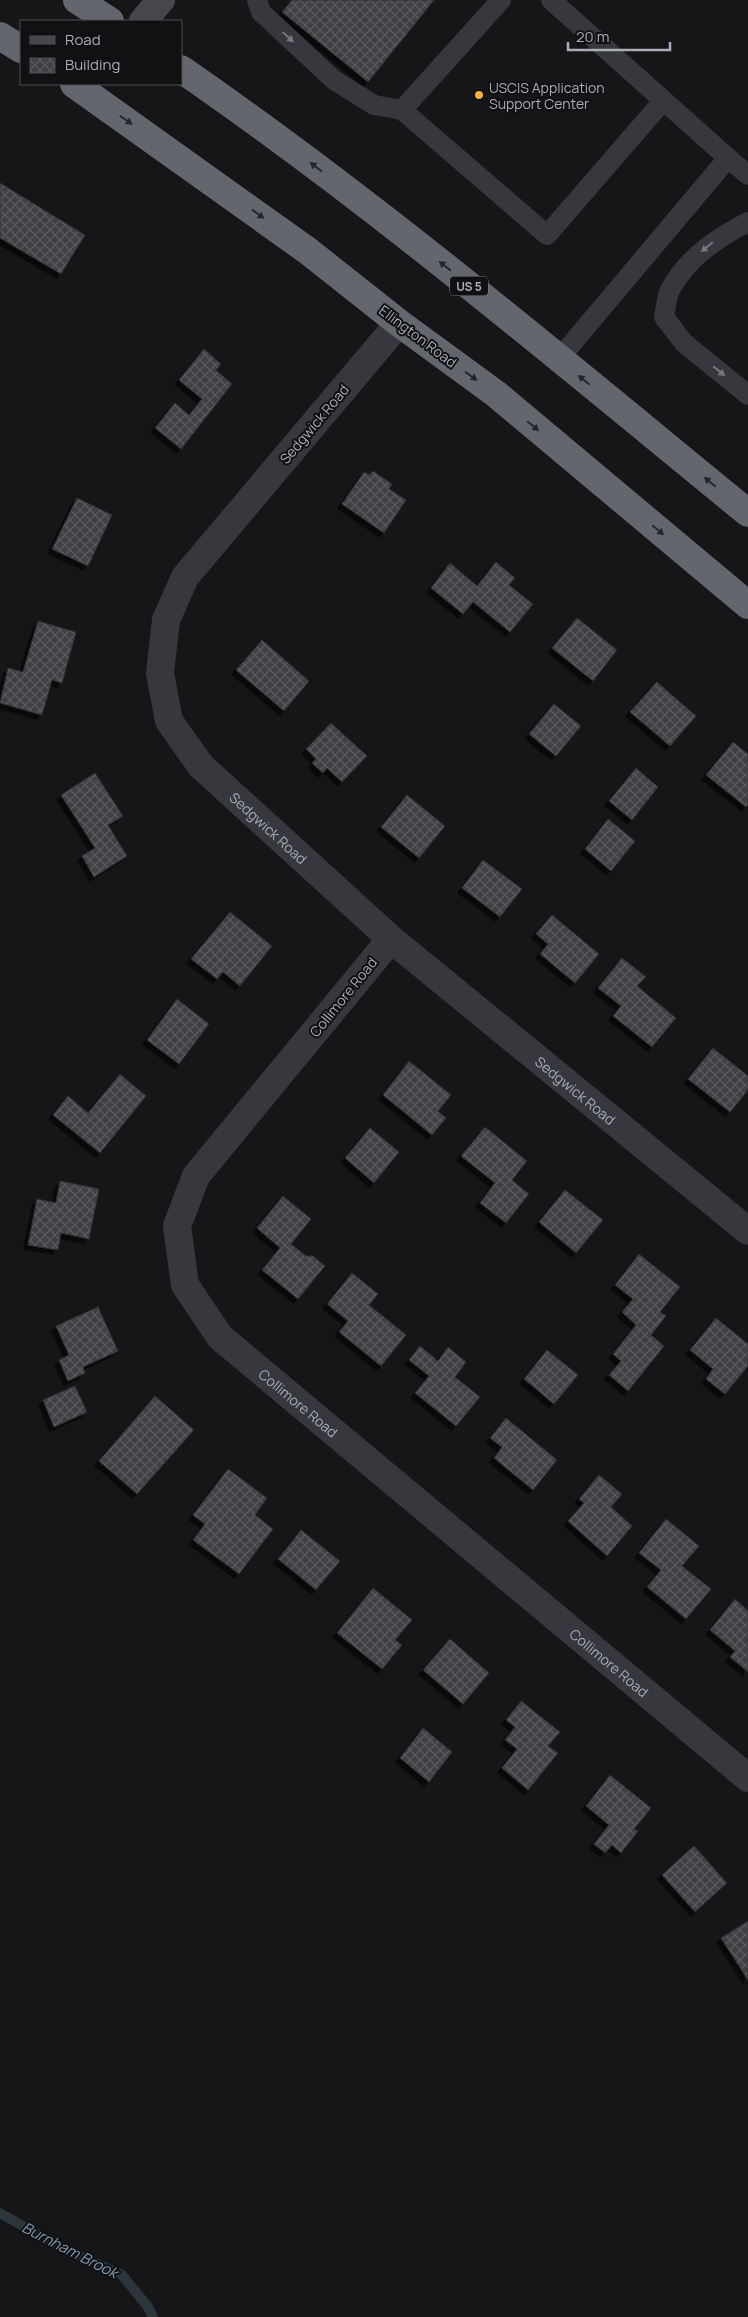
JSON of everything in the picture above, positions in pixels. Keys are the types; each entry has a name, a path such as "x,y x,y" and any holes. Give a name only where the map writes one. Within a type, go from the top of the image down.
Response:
{"highway":[{"path":"77,0 108,20"},
{"path":"0,36 20,48"},
{"name":"US 5","path":"182,70 376,212 748,513"},
{"name":"Ellington Road","path":"84,86 308,250 399,323 496,394 748,606"}],"main road":[{"path":"144,20 161,0"}],"street":[{"name":"Sedgwick Road","path":"399,323 185,577 166,620 160,673 170,721 201,766 391,939 748,1231"},
{"name":"Collimore Road","path":"391,939 196,1176 177,1226 185,1285 220,1337 748,1778"}],"lane":[{"path":"258,0 261,12 334,80 374,105 402,110 547,235 664,101"},
{"path":"402,110 501,0"},
{"path":"551,0 748,175"},
{"path":"559,359 728,158"},
{"path":"748,222 706,247 684,268 669,292 664,317 684,343 748,394"}],"building":[{"path":"292,0 434,0 368,82 282,12"},
{"path":"0,183 85,235 61,274 0,238"},
{"path":"204,349 221,364 216,370 232,384 181,449 155,428 175,403 189,415 202,399 179,380"},
{"path":"373,471 392,484 389,489 406,500 384,533 342,504 364,472 370,475"},
{"path":"77,498 112,515 88,566 52,549"},
{"path":"496,562 515,578 509,585 533,604 510,632 473,602 463,614 431,588 450,563 477,586"},
{"path":"577,618 617,650 593,681 552,648"},
{"path":"38,621 76,632 62,683 52,680 42,715 0,703 8,668 23,672"},
{"path":"262,640 309,681 284,711 236,670"},
{"path":"657,682 696,716 670,746 630,712"},
{"path":"554,704 581,726 556,756 529,734"},
{"path":"331,723 367,756 342,782 327,768 323,773 312,763 316,759 306,749"},
{"path":"733,742 748,754 748,805 746,807 706,775"},
{"path":"636,768 658,787 632,820 609,801"},
{"path":"95,773 123,816 108,825 127,856 94,877 82,856 95,848 61,795"},
{"path":"407,795 445,826 419,858 381,827"},
{"path":"608,819 635,841 611,871 585,849"},
{"path":"483,860 522,889 500,917 462,888"},
{"path":"230,912 272,946 240,986 223,972 217,979 191,959"},
{"path":"552,915 599,954 575,983 540,954 548,944 536,934"},
{"path":"622,958 646,977 637,986 676,1018 652,1047 613,1016 621,1006 598,988"},
{"path":"177,999 209,1024 179,1064 147,1040"},
{"path":"713,1048 748,1076 748,1090 730,1112 688,1079"},
{"path":"409,1061 451,1095 438,1111 446,1118 432,1135 383,1095"},
{"path":"120,1074 146,1096 100,1153 53,1115 68,1096 88,1113"},
{"path":"485,1127 527,1161 512,1180 529,1194 506,1223 480,1203 495,1183 461,1156"},
{"path":"370,1128 399,1152 374,1183 345,1158"},
{"path":"60,1181 99,1189 89,1239 61,1233 58,1250 28,1245 37,1199 56,1203"},
{"path":"565,1190 603,1220 576,1253 539,1222"},
{"path":"283,1196 311,1219 291,1244 306,1256 313,1256 325,1266 298,1299 262,1270 280,1248 257,1228"},
{"path":"639,1254 680,1287 660,1312 666,1316 651,1335 664,1346 628,1391 609,1375 621,1361 613,1354 636,1325 622,1312 633,1299 615,1285"},
{"path":"352,1273 378,1294 369,1305 406,1335 381,1366 339,1332 348,1321 327,1304"},
{"path":"98,1307 118,1351 83,1367 85,1373 68,1381 59,1360 69,1355 56,1326"},
{"path":"716,1318 748,1344 748,1366 725,1394 706,1379 713,1369 690,1350"},
{"path":"420,1346 438,1361 448,1347 466,1362 455,1377 480,1397 456,1426 415,1393 429,1376 409,1360"},
{"path":"547,1350 578,1375 554,1404 524,1379"},
{"path":"75,1386 87,1412 54,1427 43,1400"},
{"path":"155,1396 194,1430 137,1494 99,1461"},
{"path":"506,1418 557,1460 533,1490 494,1458 502,1447 490,1438"},
{"path":"228,1469 267,1498 255,1515 273,1529 239,1574 193,1540 205,1524 193,1515"},
{"path":"599,1475 622,1494 611,1507 632,1526 607,1556 568,1521 584,1503 579,1499"},
{"path":"666,1519 699,1546 682,1566 711,1589 686,1619 647,1587 661,1570 639,1553"},
{"path":"301,1530 340,1561 316,1590 278,1559"},
{"path":"373,1588 412,1620 395,1640 402,1645 382,1669 337,1633"},
{"path":"735,1599 748,1611 748,1672 730,1657 735,1651 710,1630"},
{"path":"450,1639 489,1673 463,1704 423,1670"},
{"path":"521,1701 560,1732 548,1746 558,1753 528,1790 502,1768 517,1749 505,1740 515,1727 506,1720"},
{"path":"423,1728 452,1752 429,1782 400,1758"},
{"path":"610,1775 651,1808 634,1829 638,1831 621,1853 612,1845 605,1853 594,1844 609,1825 586,1806"},
{"path":"694,1846 727,1883 695,1912 662,1875"},
{"path":"748,1921 748,1980 721,1938"}],"waterway":[{"name":"Burnham Brook","path":"0,2213 58,2246 122,2275 148,2307 153,2317"}],"place":[{"name":"USCIS Application Support Center","path":"479,95"}]}
